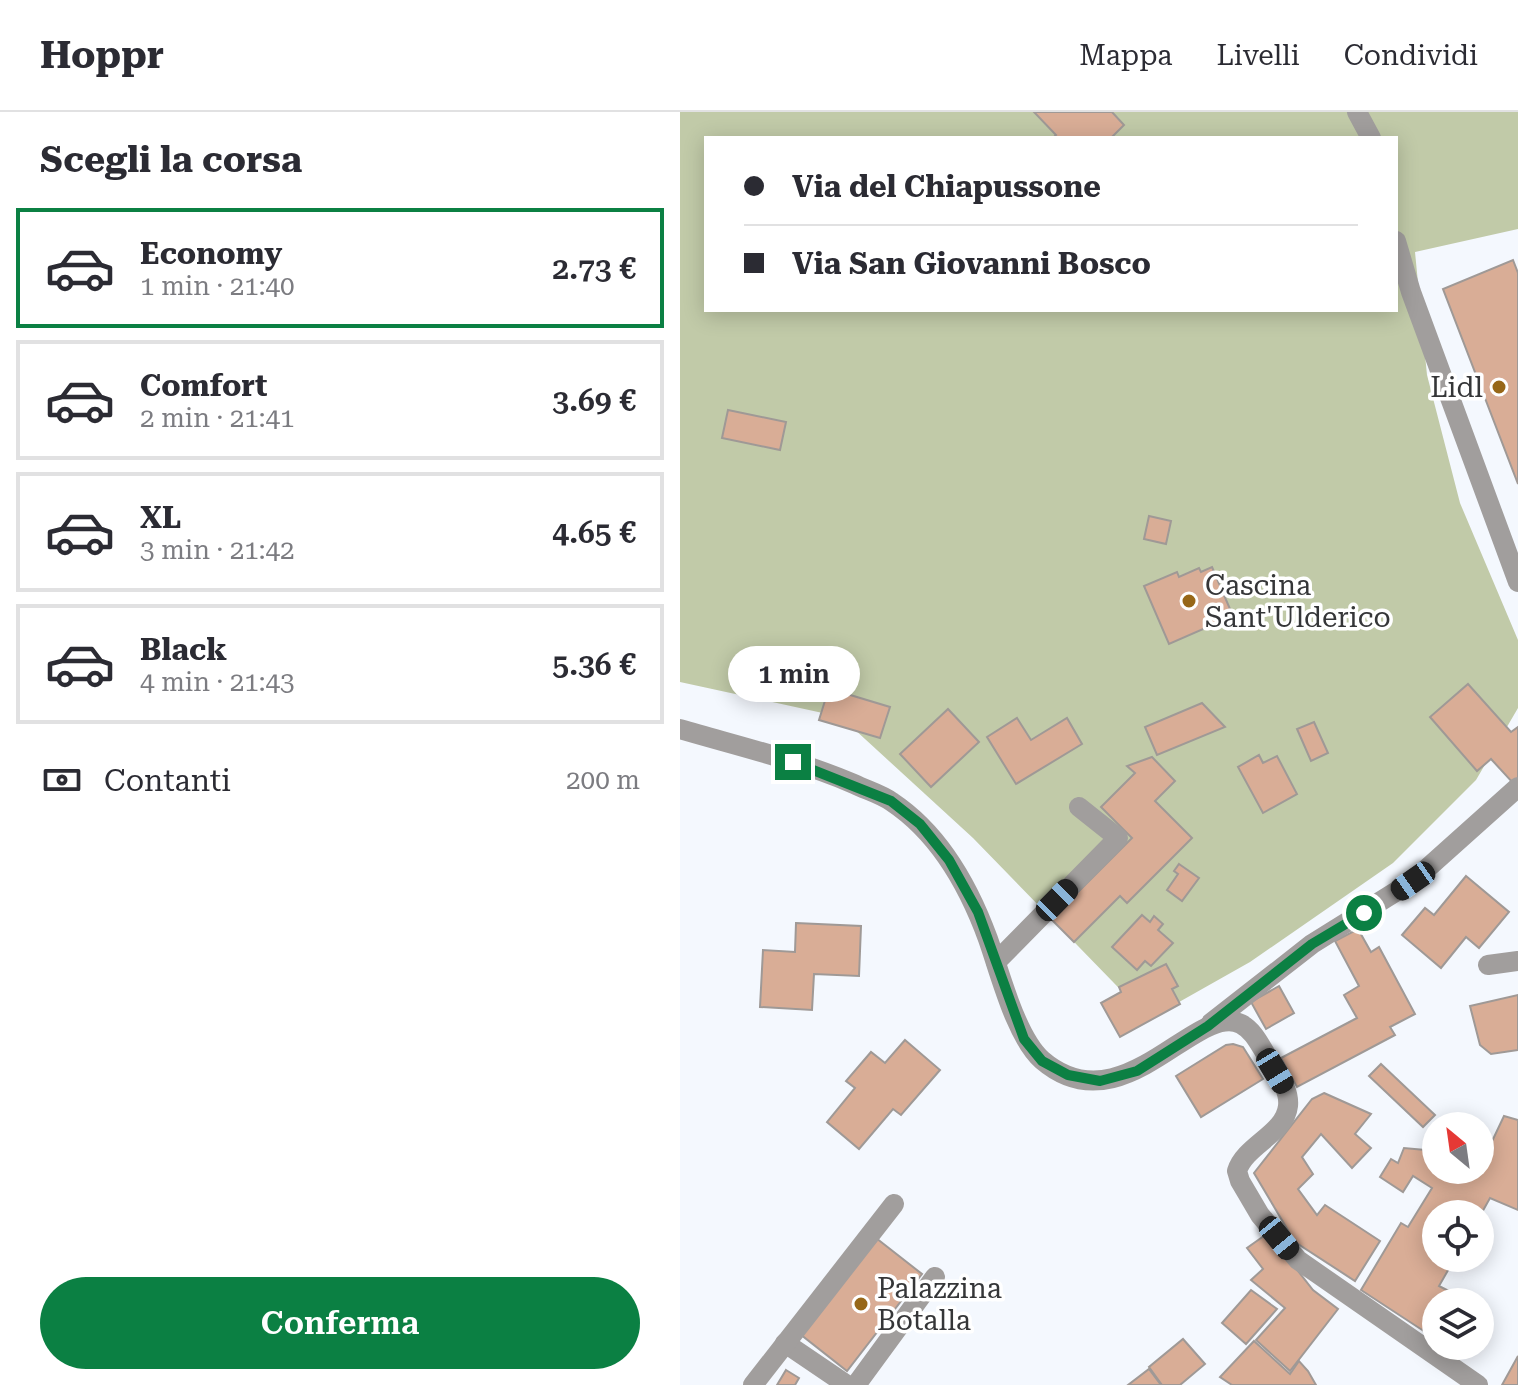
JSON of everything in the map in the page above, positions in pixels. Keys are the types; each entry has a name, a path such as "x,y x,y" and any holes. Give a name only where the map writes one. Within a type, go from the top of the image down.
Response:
{"street":[{"path":"1357,112 1370,136"},
{"path":"1398,248 1416,307 1518,582"},
{"path":"680,729 793,762 891,801 920,824 949,860 978,912 1024,1039 1042,1061 1068,1075 1100,1081 1137,1071 1208,1026 1312,944 1413,881 1518,787"},
{"path":"996,962 1118,838 1079,807"},
{"path":"1488,965 1518,961"},
{"path":"1208,1026 1228,1020 1242,1024 1253,1034 1287,1090 1289,1106 1283,1120 1244,1159 1237,1171 1260,1215 1298,1260 1478,1385"},
{"path":"753,1385 894,1204"},
{"path":"856,1385 935,1277"},
{"path":"785,1343 847,1385"}],"green space":[{"path":"680,112 1518,112 1518,229 1415,252 1427,375 1460,503 1518,640 1518,708 1476,780 1393,863 1250,962 1149,1019 973,838 841,717 680,682"}],"building":[{"path":"1034,112 1112,112 1124,125 1113,136 1056,135"},
{"name":"Lidl","path":"1513,260 1518,273 1518,484 1443,289"},
{"path":"728,410 786,422 780,450 722,438"},
{"path":"1149,516 1171,521 1166,544 1144,539"},
{"name":"Cascina Sant'Ulderico","path":"1212,567 1233,616 1169,644 1144,586 1177,572 1179,577 1199,568 1201,572"},
{"path":"832,678 850,684 847,694 890,707 880,738 819,720"},
{"path":"1468,684 1511,732 1518,727 1518,779 1513,783 1491,759 1477,771 1430,717"},
{"path":"1202,703 1225,727 1157,755 1145,727"},
{"path":"948,709 979,742 931,787 900,754"},
{"path":"1017,718 1031,740 1067,718 1082,744 1016,784 987,737"},
{"path":"1314,722 1328,753 1311,761 1297,729"},
{"path":"1259,755 1263,763 1277,756 1297,794 1263,813 1238,767"},
{"path":"1152,757 1175,781 1155,801 1192,838 1127,903 1120,896 1074,942 1051,919 1132,838 1101,807 1135,773 1127,766"},
{"path":"1179,864 1199,878 1182,901 1167,890 1178,874 1174,871"},
{"path":"1466,876 1509,912 1479,948 1466,937 1441,968 1402,935 1425,908 1434,915"},
{"path":"1142,915 1150,922 1154,916 1163,924 1158,930 1173,943 1151,966 1145,961 1137,970 1112,947"},
{"path":"796,923 861,926 859,976 814,974 812,1010 760,1007 763,950 795,952"},
{"path":"1358,929 1371,952 1379,947 1415,1014 1390,1027 1395,1035 1297,1087 1281,1058 1357,1018 1344,995 1359,986 1335,941"},
{"path":"1166,964 1178,986 1172,989 1180,1004 1120,1037 1101,1003 1121,992 1119,987"},
{"path":"1279,986 1294,1013 1266,1029 1251,1002"},
{"path":"1518,995 1518,1050 1491,1054 1480,1045 1470,1006"},
{"path":"905,1040 940,1070 901,1115 893,1109 859,1149 827,1122 855,1088 846,1081 871,1052 885,1063"},
{"path":"1226,1045 1243,1047 1263,1079 1201,1117 1176,1076"},
{"path":"1381,1064 1432,1112 1422,1112 1422,1126 1369,1076"},
{"path":"1324,1093 1371,1114 1355,1134 1371,1148 1352,1168 1321,1134 1302,1157 1313,1174 1298,1189 1317,1215 1325,1205 1380,1241 1355,1281 1295,1242 1254,1173 1312,1099"},
{"path":"1504,1116 1518,1120 1518,1210 1490,1198 1425,1200 1432,1188 1426,1184 1494,1184 1494,1137"},
{"path":"1404,1148 1422,1150 1422,1182 1413,1176 1403,1192 1380,1177 1391,1159 1398,1163"},
{"path":"1422,1204 1422,1272 1447,1272 1439,1286 1443,1288 1422,1288 1422,1330 1361,1290 1401,1223 1408,1227"},
{"path":"1268,1233 1313,1290 1338,1309 1290,1371 1256,1340 1285,1308 1251,1280 1263,1269 1247,1248"},
{"name":"Palazzina Botalla","path":"876,1238 922,1274 847,1371 800,1334"},
{"path":"1251,1290 1277,1309 1246,1344 1222,1323"},
{"path":"1183,1339 1205,1364 1180,1385 1162,1385 1149,1367"},
{"path":"1254,1341 1290,1374 1299,1361 1316,1385 1232,1385 1220,1377"},
{"path":"1518,1356 1518,1385 1502,1385"},
{"path":"1149,1369 1161,1385 1128,1385"},
{"path":"786,1370 799,1378 795,1385 777,1385"}],"place":[{"name":"Lidl","path":"1499,387"},
{"name":"Cascina Sant'Ulderico","path":"1189,601"},
{"name":"Palazzina Botalla","path":"861,1304"}],"route":[{"path":"793,762 891,801 920,824 949,860 978,912 1024,1039 1042,1061 1068,1075 1100,1081 1137,1071 1208,1026 1312,944 1364,913"}]}
